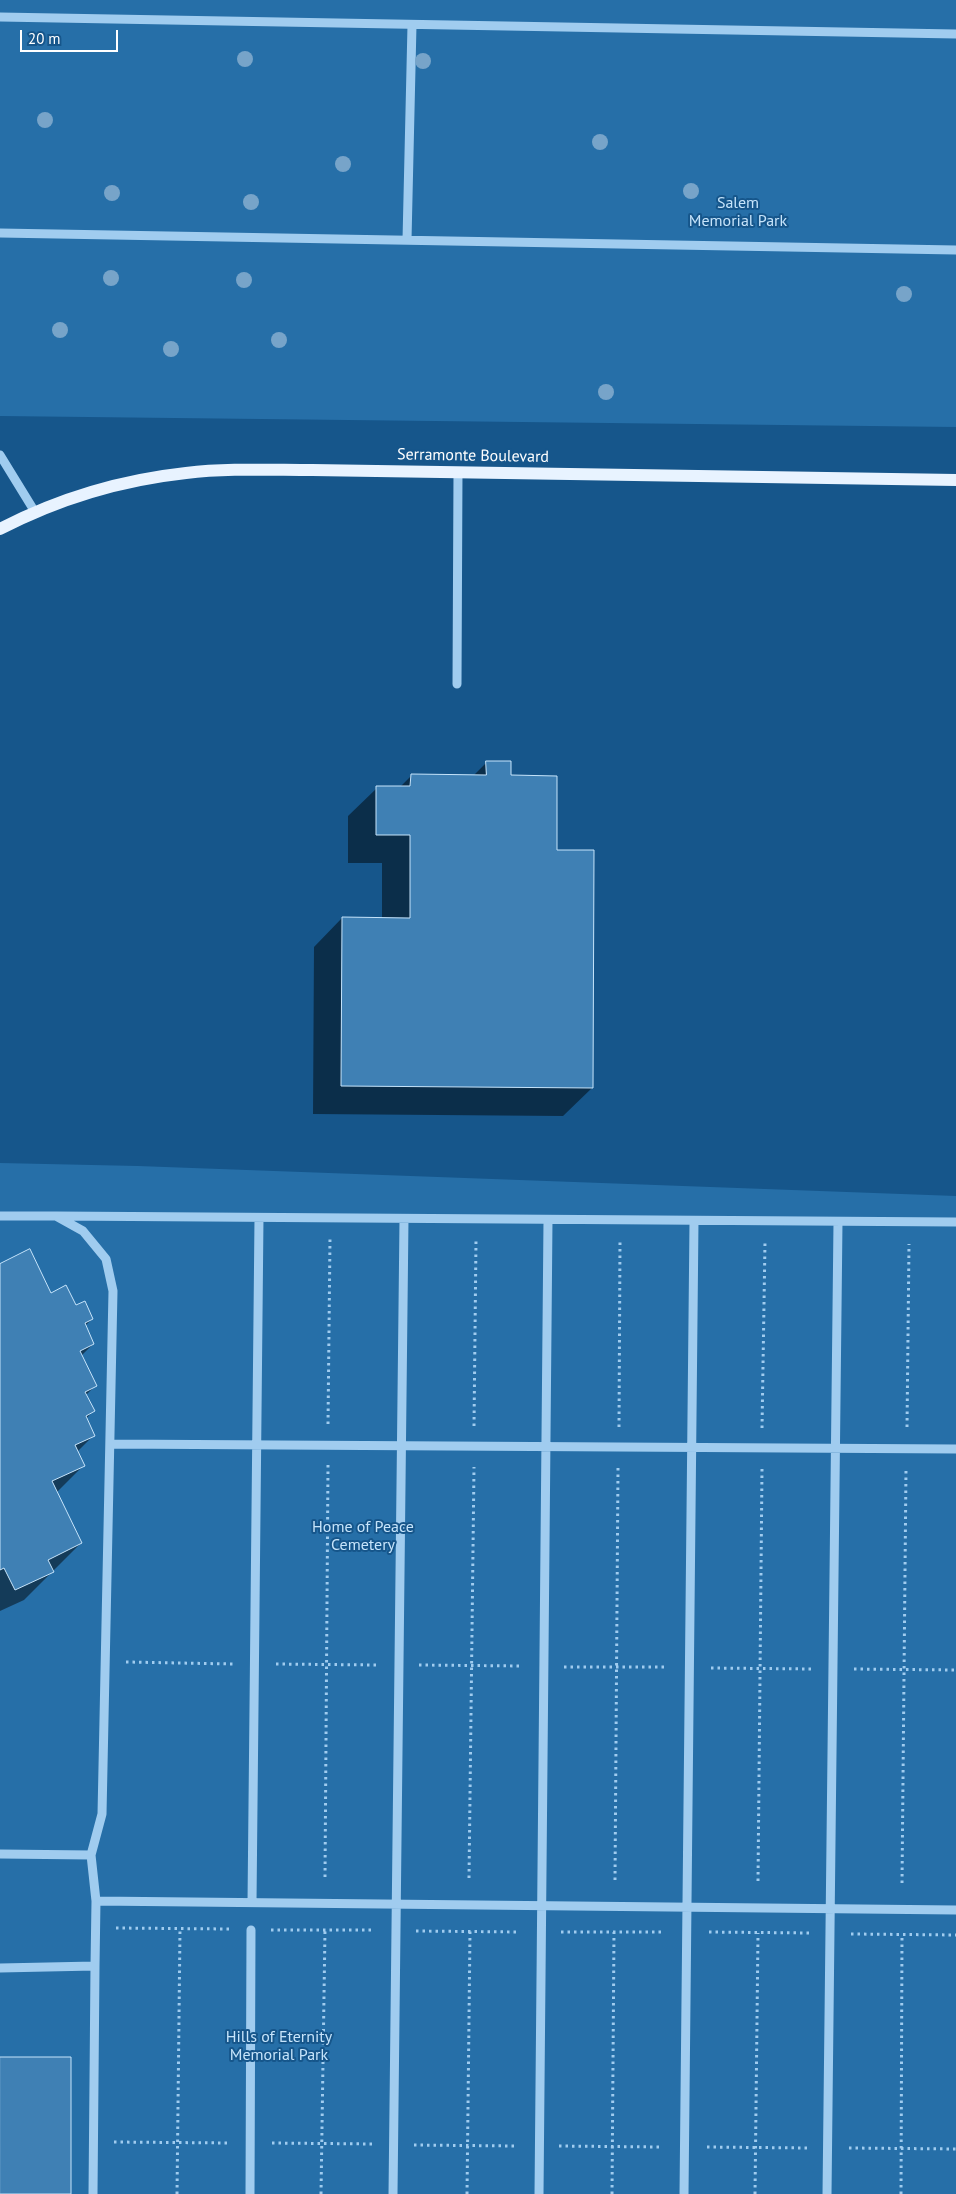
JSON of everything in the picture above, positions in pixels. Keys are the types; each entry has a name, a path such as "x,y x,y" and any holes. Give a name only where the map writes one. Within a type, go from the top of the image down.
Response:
{"main road":[{"name":"Serramonte Boulevard","path":"0,529 35,512 109,487 187,472 312,470 956,480"}],"lane":[{"path":"0,17 956,34"},
{"path":"408,240 412,25"},
{"path":"0,233 956,250"},
{"path":"0,455 35,512"},
{"path":"457,684 458,472"},
{"path":"0,1216 956,1222"},
{"path":"56,1216 83,1231 106,1259 113,1291 102,1814 90,1855 96,1900 93,2194"},
{"path":"252,1902 259,1218"},
{"path":"393,2194 404,1219"},
{"path":"538,2194 548,1220"},
{"path":"684,2194 694,1221"},
{"path":"827,2194 838,1222"},
{"path":"110,1444 546,1445 956,1449"},
{"path":"0,1854 90,1855"},
{"path":"96,1900 956,1910"},
{"path":"250,2194 251,1930"},
{"path":"0,1968 95,1966"}],"path":[{"path":"324,1877 330,1218"},
{"path":"469,1878 476,1219"},
{"path":"615,1880 620,1220"},
{"path":"758,1882 765,1221"},
{"path":"902,1883 909,1222"},
{"path":"177,2194 180,1929"},
{"path":"321,2194 325,1930"},
{"path":"466,2194 470,1931"},
{"path":"612,2194 614,1932"},
{"path":"755,2194 758,1933"},
{"path":"901,2194 902,1934"}],"green space":[{"name":"Salem Memorial Park","path":"0,0 956,0 956,427 0,416"},
{"name":"Home of Peace Cemetery","path":"0,1163 138,1166 956,1196 956,2194 0,2194"}],"building":[{"path":"486,761 511,761 511,775 557,776 557,850 594,850 593,1088 341,1086 342,917 410,918 410,835 376,835 376,786 410,786 411,774 486,775"},
{"path":"30,1249 51,1293 66,1285 76,1305 85,1301 93,1319 85,1323 94,1344 80,1351 97,1386 85,1392 95,1411 86,1416 95,1436 75,1445 85,1466 52,1481 82,1543 48,1560 54,1572 15,1590 4,1568 0,1570 0,1264"},
{"path":"0,2057 71,2057 71,2194 0,2194"}],"park label":[{"name":"Hills of Eternity Memorial Park","path":"279,2046"}]}
